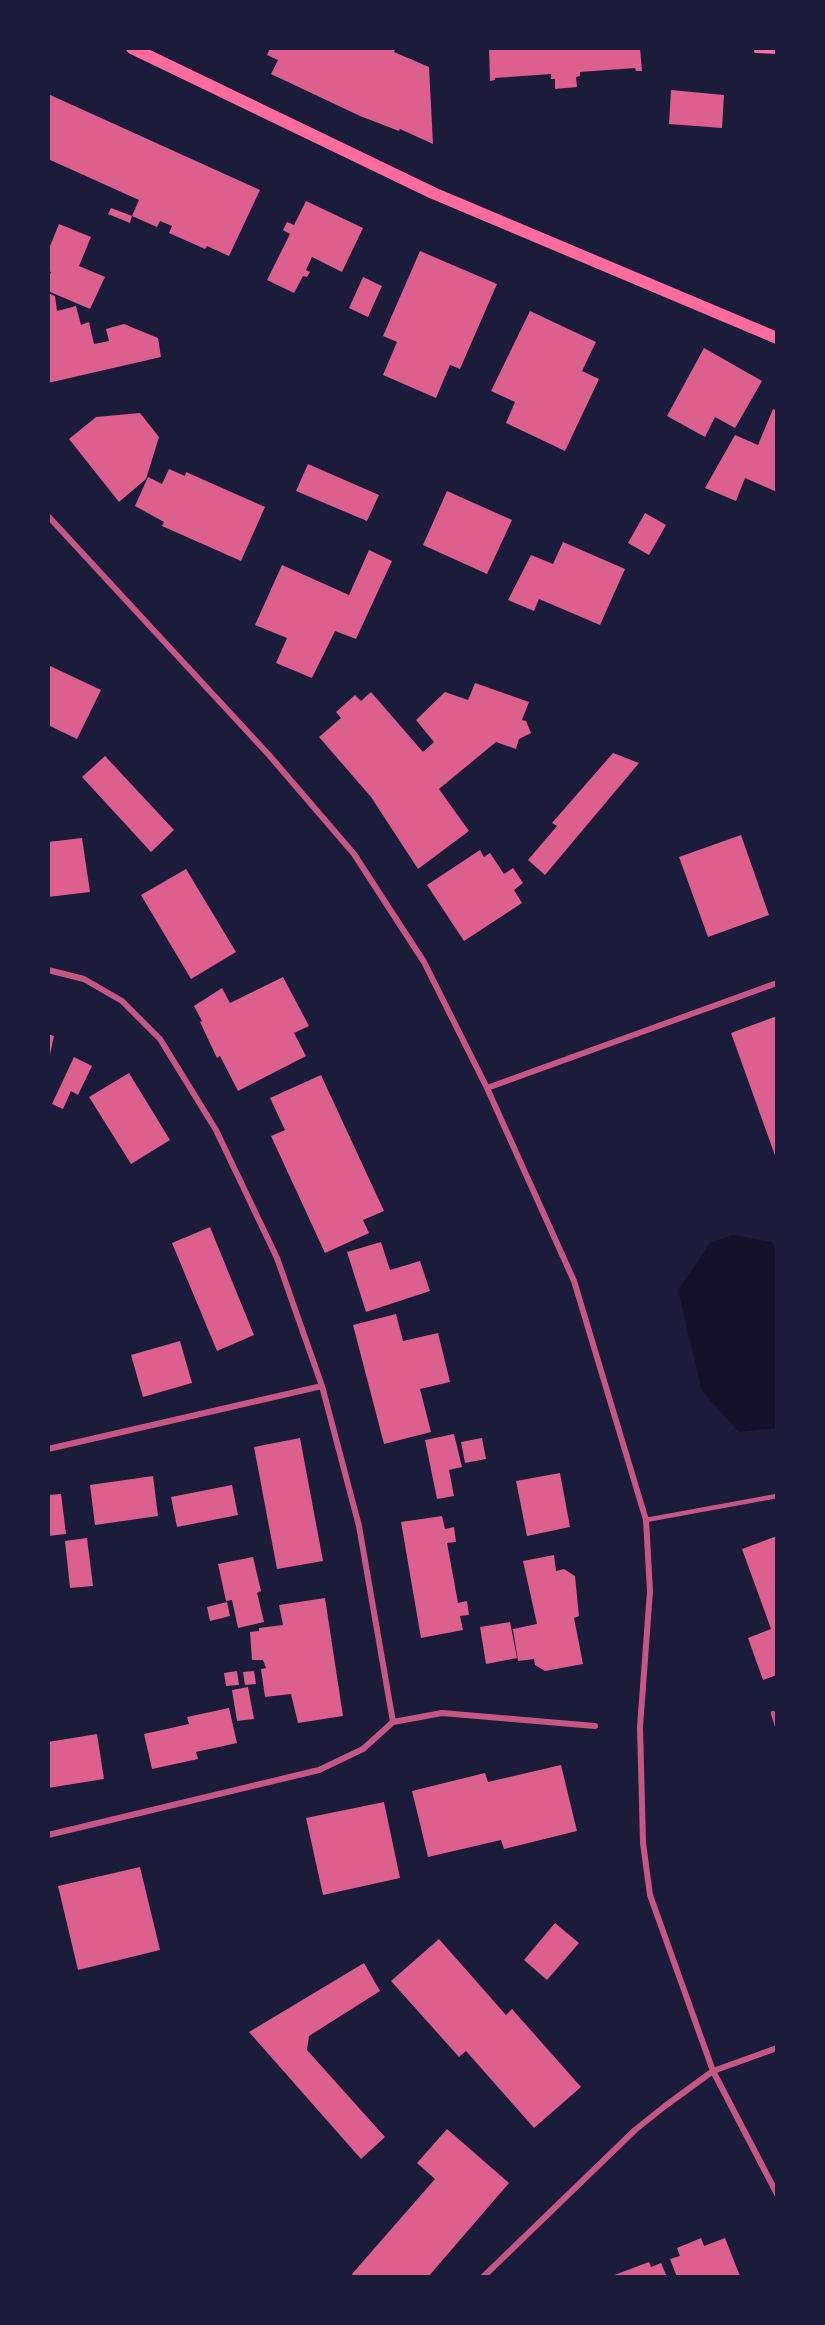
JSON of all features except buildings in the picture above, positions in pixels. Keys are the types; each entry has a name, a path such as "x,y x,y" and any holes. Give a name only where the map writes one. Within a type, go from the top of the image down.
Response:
{"main road":[{"path":"132,48 433,193 777,338"}],"street":[{"path":"48,516 269,755 354,854 424,962 487,1088 574,1281 646,1520 650,1592 640,1727 643,1844 650,1895 712,2071 777,2194"},
{"path":"48,970 84,979 122,1001 160,1039 216,1130 277,1258 322,1386 359,1526 393,1722"},
{"path":"487,1088 777,983"},
{"path":"48,1449 322,1386"},
{"path":"48,1835 319,1770 363,1749 393,1722 442,1713 595,1725"},
{"path":"483,2277 635,2130 712,2071 777,2048"}],"lane":[{"path":"646,1520 777,1496"},
{"path":"772,1713 777,1726"}],"path":[{"path":"756,51 777,52"}],"shaded area":[{"path":"733,1235 772,1242 777,1252 777,1428 739,1432 702,1391 678,1290 710,1243"}]}
